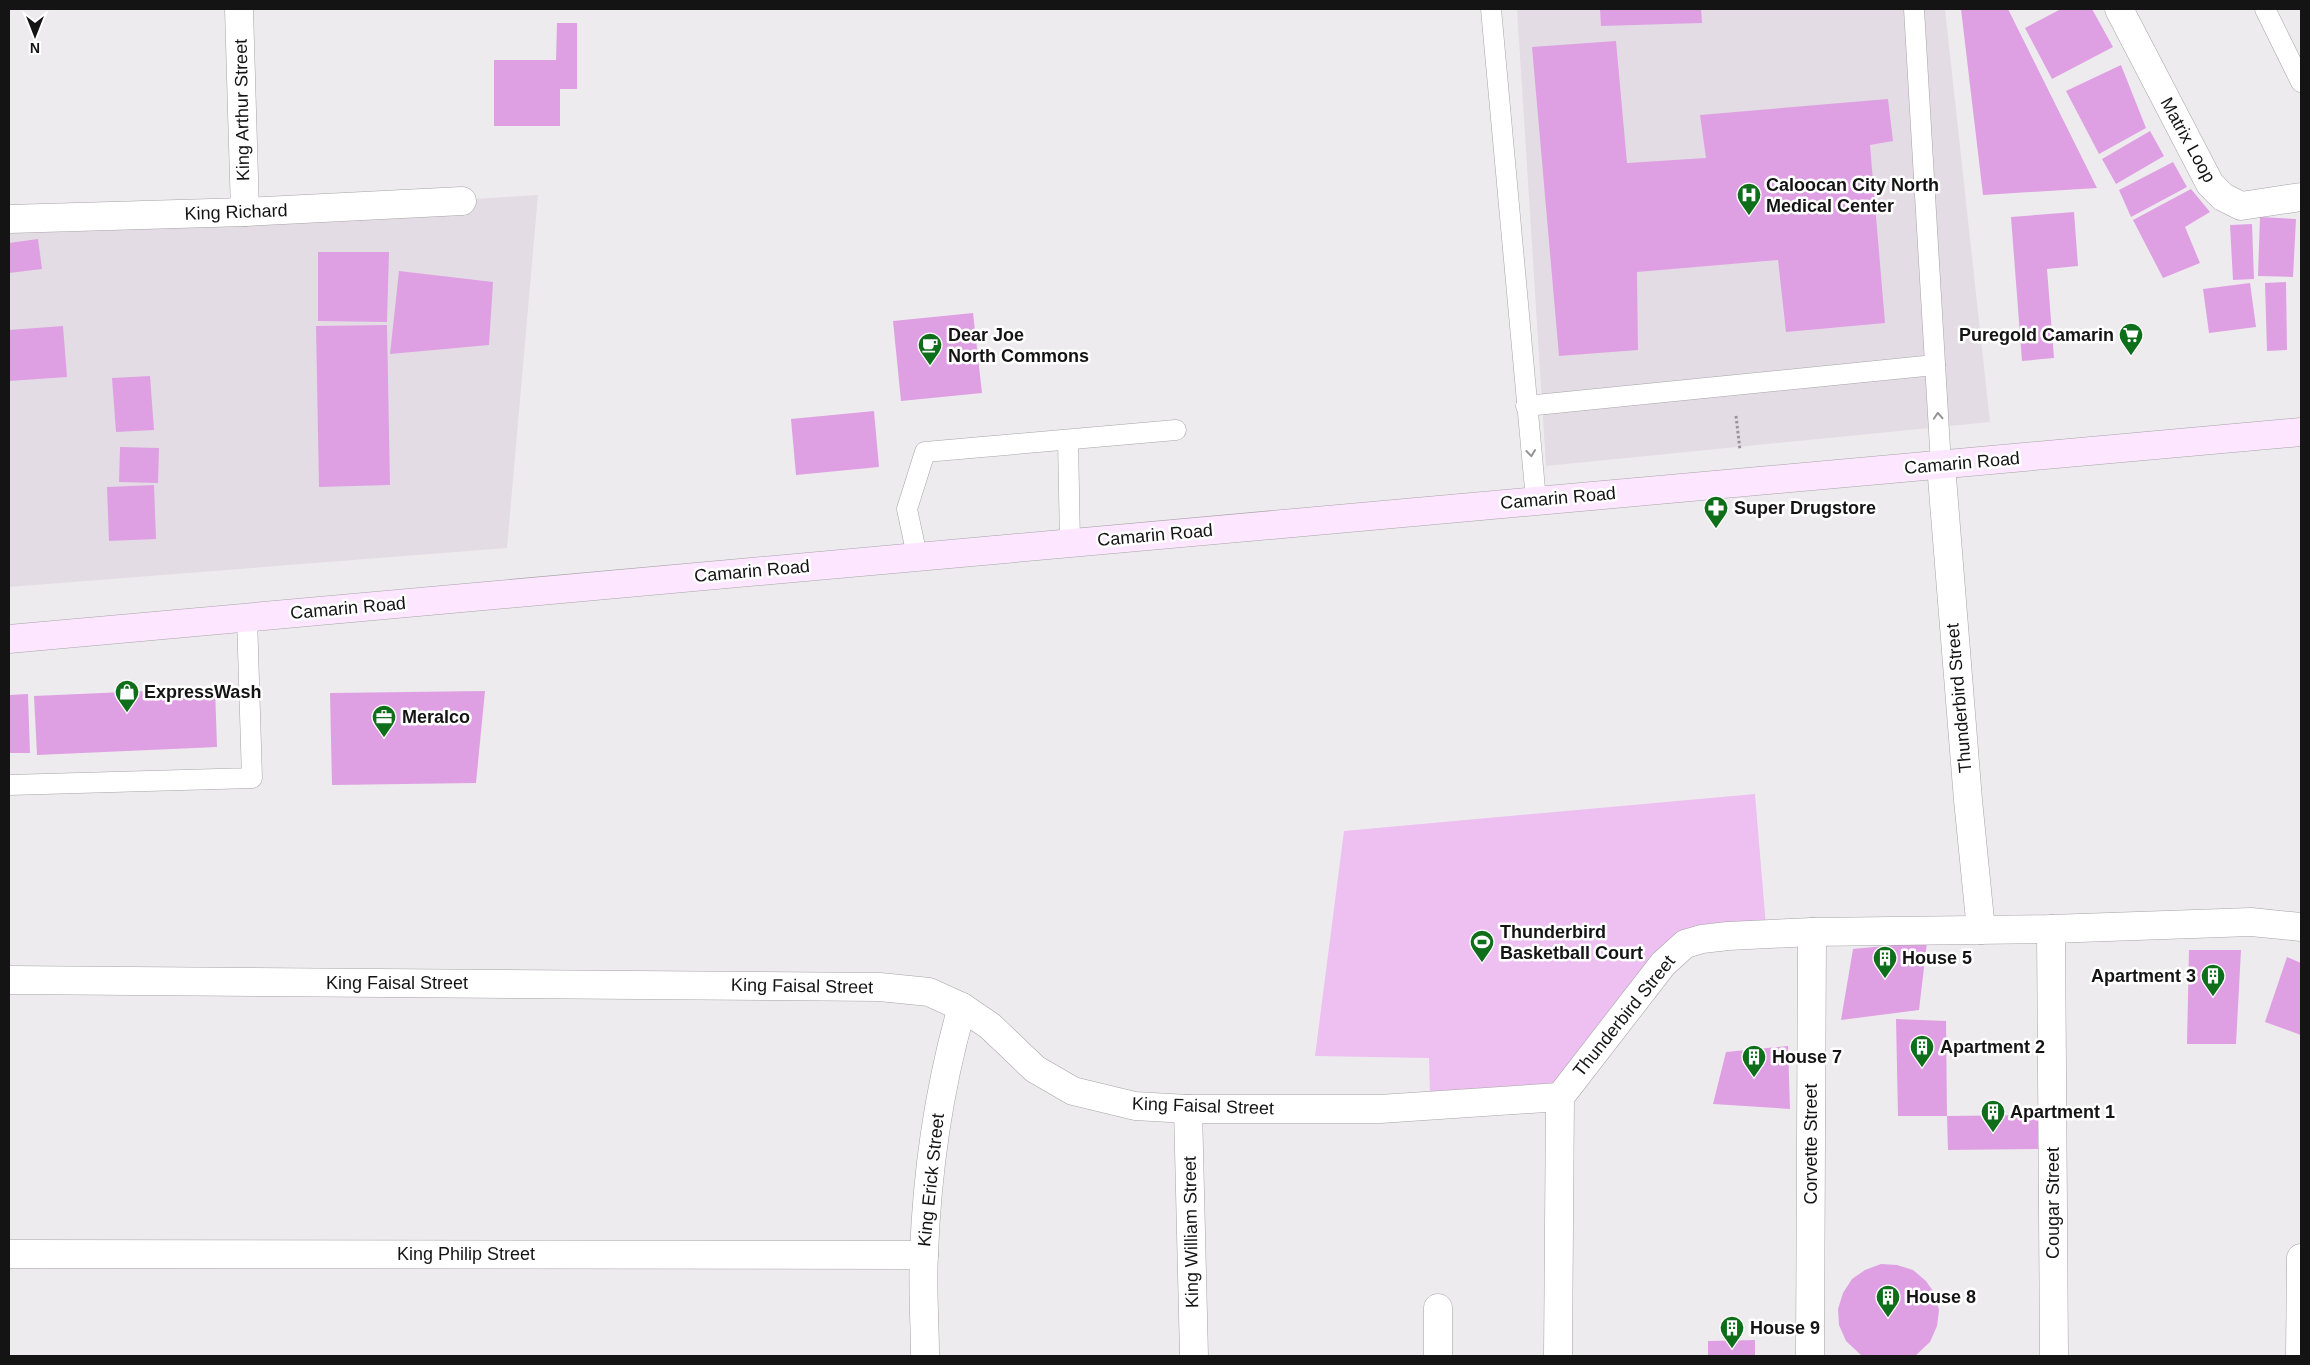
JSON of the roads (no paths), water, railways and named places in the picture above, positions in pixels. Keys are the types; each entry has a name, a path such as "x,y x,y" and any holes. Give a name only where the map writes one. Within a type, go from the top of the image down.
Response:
{"main road":[{"name":"Camarin Road","path":"9,639 2301,432"}],"street":[{"name":"King Arthur Street","path":"239,9 244,212"},
{"name":"Matrix Loop","path":"2119,9 2210,184 2223,197 2240,206 2301,197"},
{"name":"King Richard","path":"9,219 244,212 462,201"},
{"name":"Thunderbird Street","path":"1940,465 1968,800 1981,930"},
{"name":"Thunderbird Street","path":"1560,1097 1663,964 1685,944 1702,939 1812,932 2051,930 2251,922 2301,927"},
{"name":"Cougar Street","path":"2051,930 2054,1356"},
{"name":"Corvette Street","path":"1810,1356 1812,932"},
{"name":"King Faisal Street","path":"9,980 853,986 929,992 962,1007 990,1026 1035,1069 1073,1091 1135,1106 1188,1109 1380,1109 1560,1097"},
{"name":"King Erick Street","path":"925,1356 924,1255 929,1174 937,1109 962,1007"},
{"path":"1558,1356 1560,1097"},
{"name":"King William Street","path":"1188,1109 1194,1356"},
{"name":"King Philip Street","path":"9,1254 924,1255"},
{"path":"2300,1356 2301,1258"},
{"path":"1438,1308 1438,1356"}],"lane":[{"path":"1491,9 1536,500"},
{"path":"1914,9 1940,465"},
{"path":"2265,9 2301,82"},
{"path":"1526,406 1935,365"},
{"path":"917,556 907,509 925,452 1176,430"},
{"path":"1068,440 1070,542"},
{"path":"9,785 252,778 247,617"}],"place":[{"name":"Caloocan City North Medical Center","path":"1749,216"},
{"name":"Puregold Camarin","path":"2131,356"},
{"name":"Dear Joe North Commons","path":"930,366"},
{"name":"Super Drugstore","path":"1716,529"},
{"name":"ExpressWash","path":"127,713"},
{"name":"Meralco","path":"384,738"},
{"name":"Thunderbird Basketball Court","path":"1482,963"},
{"name":"House 5","path":"1885,979"},
{"name":"Apartment 3","path":"2213,997"},
{"name":"Apartment 2","path":"1922,1068"},
{"name":"House 7","path":"1754,1078"},
{"name":"Apartment 1","path":"1993,1133"},
{"name":"House 8","path":"1888,1318"},
{"name":"House 9","path":"1732,1349"}]}
